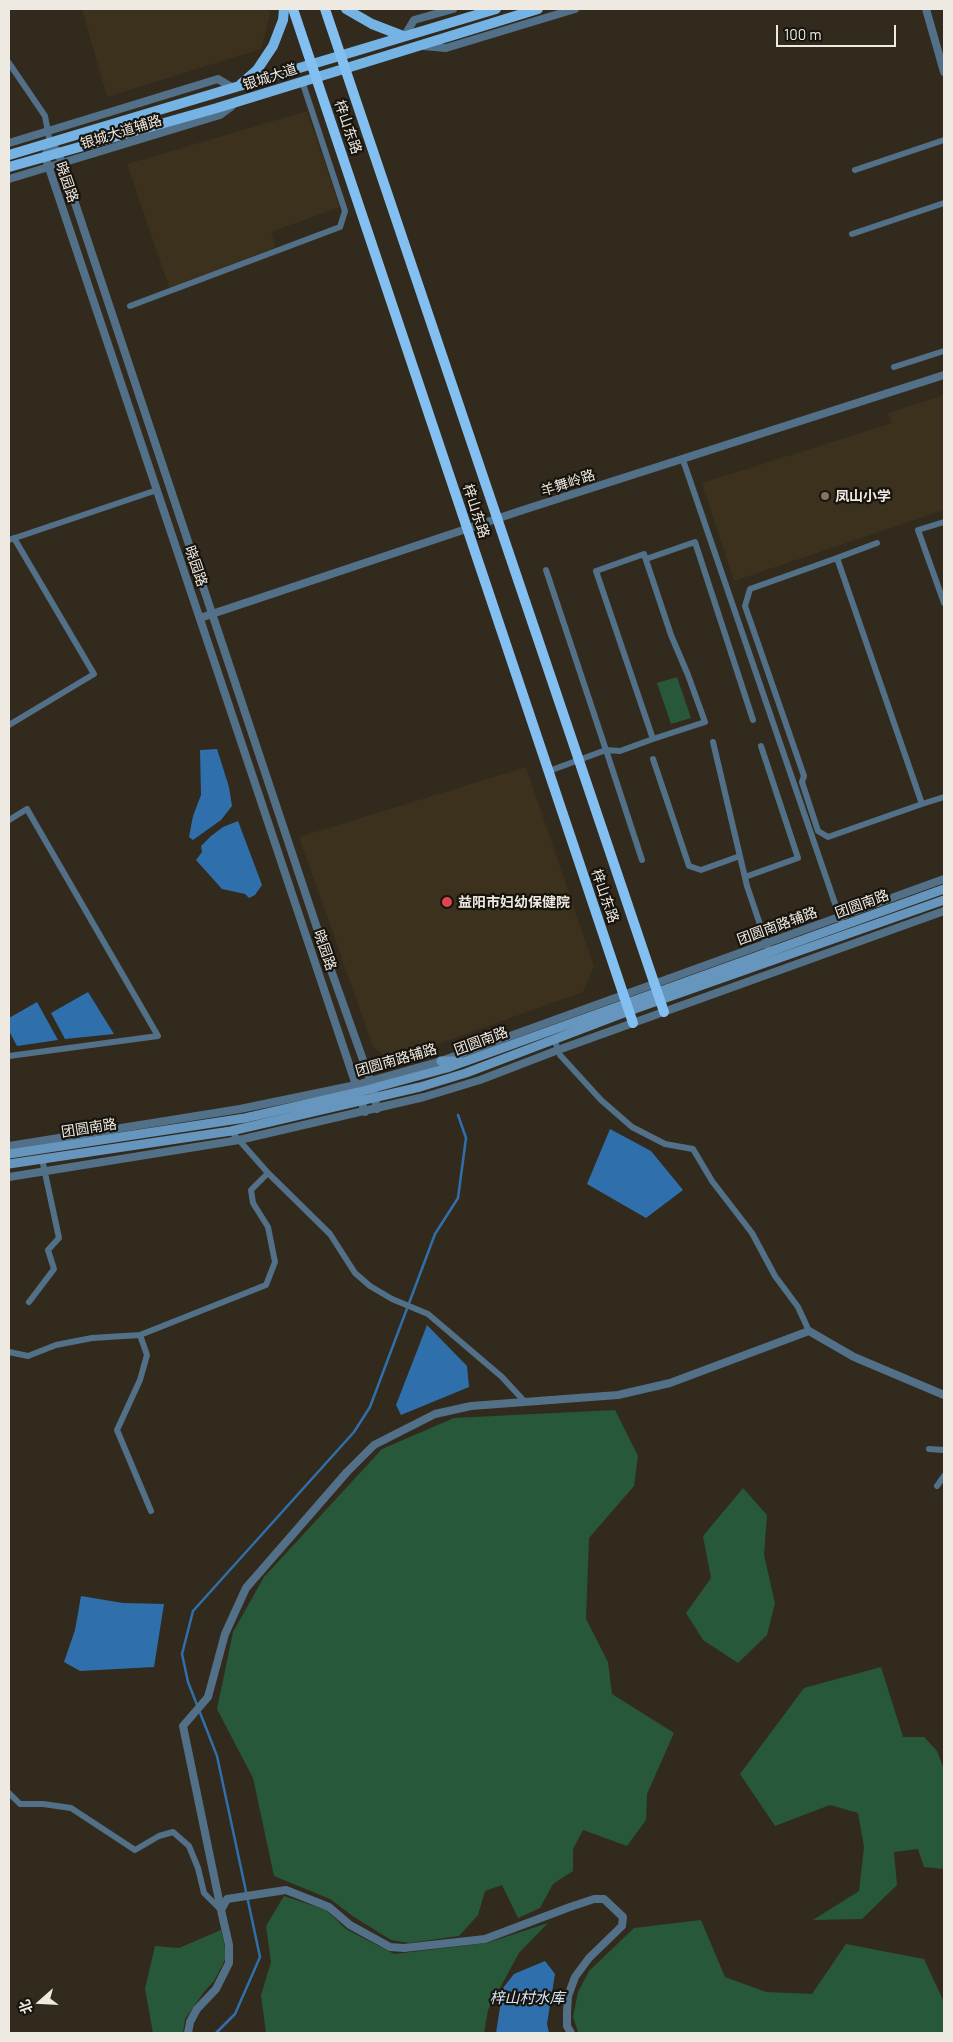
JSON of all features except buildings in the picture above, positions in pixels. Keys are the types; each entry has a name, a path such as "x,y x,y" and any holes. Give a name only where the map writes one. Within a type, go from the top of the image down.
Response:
{"highway":[{"name":"梓山东路","path":"293,9 633,1023"},
{"name":"梓山东路","path":"325,9 664,1012"}],"main road":[{"path":"236,88 257,70 273,46 283,20 284,9"},
{"path":"346,9 372,24 404,36"},
{"name":"银城大道","path":"9,155 496,9"},
{"name":"银城大道","path":"9,167 237,102 316,76 538,9"},
{"name":"团圆南路","path":"657,991 768,947 841,921 944,889"},
{"name":"团圆南路","path":"9,1154 245,1118 464,1061 657,991 944,900"},
{"name":"团圆南路","path":"9,1164 231,1131 374,1098 466,1073 554,1039 626,1002"},
{"path":"441,1060 464,1061"}],"street":[{"path":"404,36 414,20 453,9"},
{"path":"419,45 446,48 575,9"},
{"path":"926,9 944,72"},
{"path":"9,63 45,116 50,143"},
{"name":"银城大道辅路","path":"9,143 218,79 236,88"},
{"path":"130,306 340,227 345,211 302,81"},
{"name":"银城大道辅路","path":"9,179 220,115 237,102"},
{"path":"855,170 944,140"},
{"name":"晓园路","path":"365,1112 45,156 50,143 58,152 62,163 331,970 371,1084 377,1109"},
{"path":"852,234 944,203"},
{"path":"894,367 944,351"},
{"name":"羊舞岭路","path":"200,618 497,519 944,375"},
{"path":"683,460 841,921"},
{"path":"9,725 94,674 11,539 157,490"},
{"path":"944,522 918,530 944,603"},
{"path":"646,559 695,542 753,720"},
{"path":"877,543 750,589 745,606 804,776 802,782 818,831 828,837 944,797"},
{"path":"548,771 606,750 620,751 705,722 671,634 644,554 596,571 654,739"},
{"path":"837,558 922,804"},
{"path":"546,570 642,860"},
{"path":"713,742 745,877 768,947"},
{"path":"745,877 798,858 761,746"},
{"path":"653,759 689,866 701,870 740,856"},
{"path":"9,820 27,809 158,1036 9,1056"},
{"name":"团圆南路辅路","path":"841,921 944,879"},
{"path":"9,1177 239,1140 365,1112 480,1080 944,911"},
{"name":"团圆南路辅路","path":"371,1084 626,1002"},
{"path":"554,1039 560,1055 601,1100 632,1128 665,1144 693,1149 712,1182 752,1233 775,1276 798,1308 809,1331 854,1357 944,1395"},
{"name":"团圆南路辅路","path":"9,1146 358,1088"},
{"path":"231,1131 268,1173 330,1234 355,1273 370,1286 428,1314 436,1320 502,1377 524,1402"},
{"path":"29,1302 54,1269 48,1250 59,1238 42,1159"},
{"path":"9,1352 28,1356 56,1345 92,1338 140,1335 266,1284 275,1262 268,1227 253,1203 251,1190 268,1173"},
{"path":"188,2033 190,2022 197,2009 216,1989 229,1963 229,1945 183,1726 208,1697 225,1634 246,1588 347,1472 374,1445 435,1414 471,1406 618,1395 670,1383 809,1331"},
{"path":"140,1335 147,1355 140,1380 117,1430 151,1511"},
{"path":"929,1449 944,1450"},
{"path":"937,1486 944,1476"},
{"path":"9,1793 20,1804 43,1804 71,1808 135,1850 160,1836 174,1832 189,1846 198,1868 204,1893 221,1910"},
{"path":"221,1910 227,1899 286,1890 329,1907 350,1925 390,1947 404,1948 485,1939 570,1907 594,1899 604,1899 623,1917 622,1926 589,1958 576,1977 568,1996 567,2026 571,2033"}],"shaded area":[{"path":"82,9 268,9 270,15 261,49 107,97"},
{"path":"307,111 340,207 271,232 276,247 170,290 127,164"},
{"name":"凤山小学","path":"944,395 944,510 734,581 702,483 892,423 888,413"},
{"name":"益阳市妇幼保健院","path":"526,767 594,966 583,992 391,1061 373,1047 299,837"}],"green space":[{"path":"677,677 691,718 671,724 657,683"},
{"path":"615,1410 638,1456 634,1486 589,1538 586,1619 608,1662 612,1694 674,1733 647,1794 646,1820 627,1846 583,1830 573,1849 573,1871 553,1884 540,1908 518,1918 502,1885 485,1891 478,1915 459,1936 409,1943 391,1940 354,1917 330,1899 274,1876 253,1778 217,1709 233,1632 264,1577 382,1449 454,1418"},
{"path":"743,1488 767,1515 764,1555 775,1603 767,1635 738,1663 703,1640 686,1613 711,1578 703,1536"},
{"path":"881,1667 903,1737 924,1737 937,1751 944,1769 944,1869 924,1867 918,1849 894,1852 897,1885 862,1919 813,1920 859,1891 864,1847 858,1813 830,1805 775,1826 740,1774 804,1688"},
{"path":"284,1896 326,1910 346,1929 394,1954 487,1943 548,1923 519,1953 488,2010 484,2033 266,2033 261,1995 271,1962 266,1926"},
{"path":"701,1920 725,1977 766,1992 812,1994 846,1944 924,1959 944,2002 944,2033 578,2032 573,2017 578,1992 589,1971 634,1928"},
{"path":"221,1930 227,1956 214,1981 185,2019 183,2033 153,2033 145,1989 155,1946 179,1948"}],"water":[{"path":"217,749 229,787 232,806 221,820 193,840 189,837 193,816 201,795 200,750"},
{"path":"238,821 262,885 255,895 249,898 245,894 222,889 196,860 202,852 201,846 211,836 223,827"},
{"path":"88,992 114,1034 65,1039 51,1013"},
{"path":"37,1002 58,1040 17,1046 9,1031 9,1018"},
{"path":"610,1129 651,1151 683,1190 646,1218 587,1184"},
{"path":"427,1325 467,1366 469,1387 401,1415 396,1405"},
{"path":"81,1596 123,1603 164,1604 154,1667 80,1671 64,1662 75,1630"},
{"name":"梓山村水库","path":"545,1961 555,1974 547,2024 549,2033 496,2033 503,1988 514,1974"}],"waterway":[{"path":"216,2033 235,2014 260,1957 217,1756 188,1682 182,1654 193,1611 354,1432 370,1407 435,1234 458,1198 466,1138 458,1115"}],"place":[{"name":"凤山小学","path":"825,496"},
{"name":"益阳市妇幼保健院","path":"447,902"}]}
